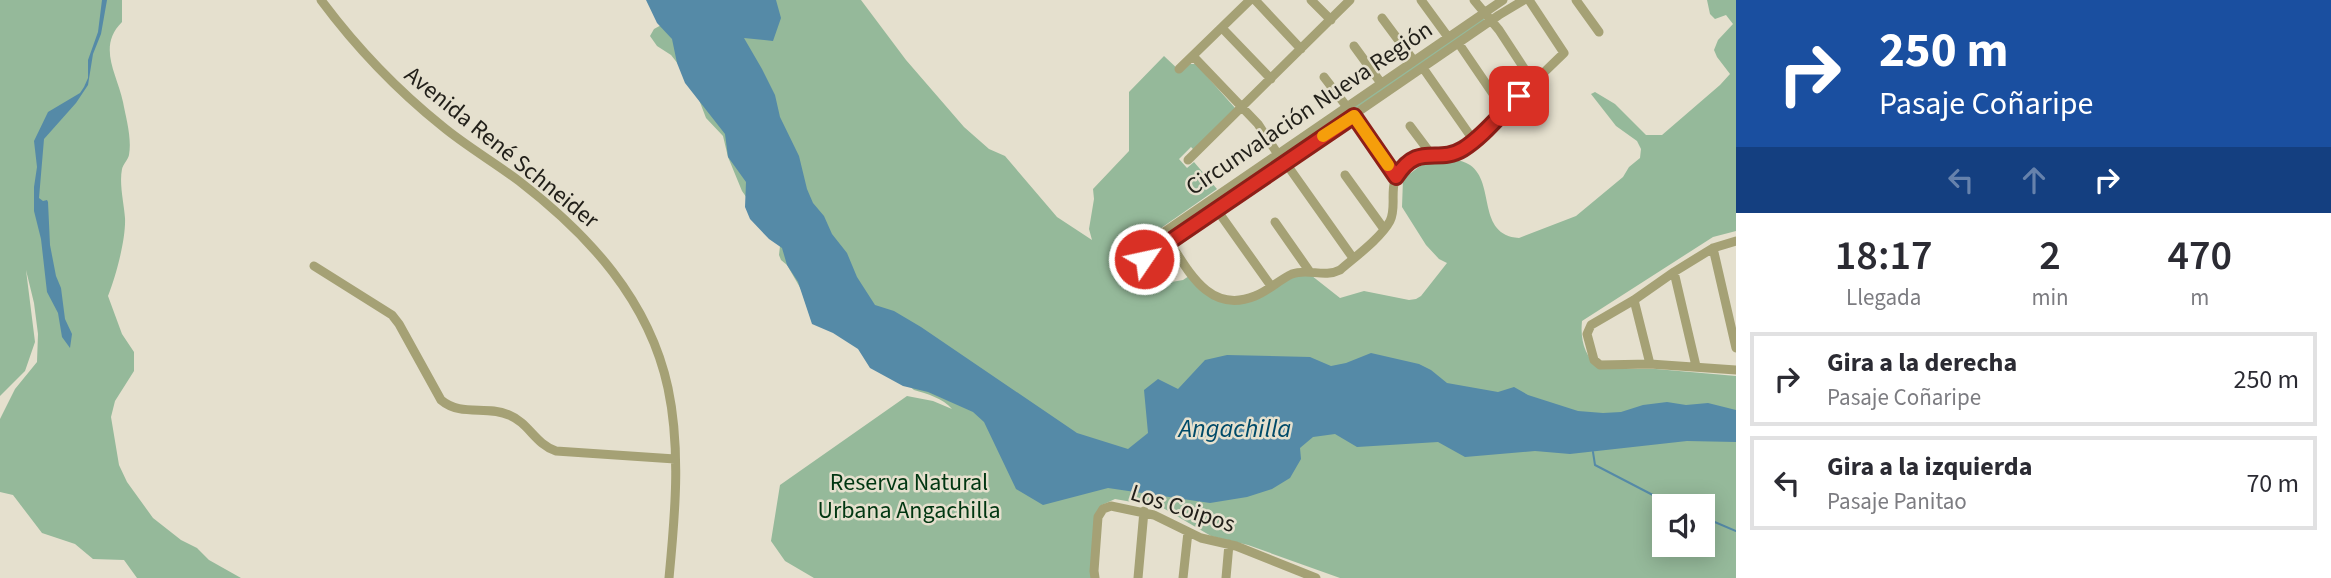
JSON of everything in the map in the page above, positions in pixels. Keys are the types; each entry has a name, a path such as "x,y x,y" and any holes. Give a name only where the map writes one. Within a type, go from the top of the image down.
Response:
{"street":[{"name":"Avenida René Schneider","path":"321,0 377,67 406,95 462,142 520,182 582,236 617,275 645,321 664,371 674,423 675,459 669,578"},
{"path":"1179,69 1252,0 1301,49"},
{"path":"1311,0 1331,20"},
{"path":"1188,160 1350,0"},
{"path":"1421,0 1448,37"},
{"path":"1474,0 1499,30 1533,82"},
{"name":"Circunvalación Nueva Región","path":"1138,250 1503,0"},
{"path":"1163,232 1202,289 1214,297 1237,301 1252,298 1295,273 1332,274 1353,258 1392,218 1392,193 1396,177 1410,160 1431,154 1460,151 1474,141 1564,53 1526,0"},
{"name":"Circunvalación Nueva Región","path":"1144,259 1526,0"},
{"path":"1576,0 1599,32"},
{"path":"1382,18 1414,61"},
{"path":"1222,28 1271,79"},
{"path":"1459,44 1504,110"},
{"path":"1354,46 1381,83"},
{"path":"1193,55 1258,124 1277,153"},
{"path":"1423,68 1474,141"},
{"path":"1324,77 1346,107"},
{"path":"1354,116 1396,177"},
{"path":"1410,125 1431,154"},
{"path":"1285,162 1353,258"},
{"path":"1345,175 1384,229"},
{"path":"1217,210 1271,286"},
{"path":"1275,222 1310,272"},
{"path":"1736,241 1713,248 1674,272 1591,325 1587,336 1594,360 1598,364 1650,363 1736,370"},
{"path":"1713,248 1736,348"},
{"path":"314,267 392,315 441,400 447,405 458,410 507,414 524,423 540,442 556,451 675,459"},
{"path":"1674,272 1696,366"},
{"path":"1634,300 1650,363"},
{"name":"Los Coipos","path":"1095,578 1100,513 1111,506 1144,511 1201,538 1229,544 1309,577"},
{"path":"1138,578 1144,511"},
{"path":"1183,578 1188,532"},
{"path":"1226,578 1229,544"}],"green space":[{"path":"0,0 122,0 122,22 115,31 110,51 127,121 130,148 121,175 124,236 108,296 122,334 134,352 134,371 115,401 111,417 119,465 127,482 153,518 181,540 197,548 209,560 241,578 137,578 124,560 93,559 75,544 42,533 13,495 0,492 0,419 15,389 37,362 38,334 26,270 35,342 25,371 0,396"},
{"name":"Reserva Natural Urbana Angachilla","path":"653,0 861,0 906,60 964,127 989,149 1005,156 1057,217 1092,240 1089,229 1093,189 1129,151 1129,92 1164,56 1181,72 1190,64 1196,64 1235,108 1194,150 1191,147 1179,159 1187,168 1194,162 1217,189 1121,256 1160,284 1183,280 1192,274 1203,288 1234,301 1286,278 1307,272 1340,298 1364,291 1409,300 1421,296 1447,263 1439,259 1426,245 1402,207 1403,179 1432,157 1452,159 1470,165 1483,184 1491,218 1497,228 1506,235 1519,238 1576,216 1623,177 1629,167 1640,158 1641,149 1637,141 1616,126 1591,94 1595,92 1615,104 1646,135 1662,135 1730,74 1714,50 1718,40 1733,24 1726,15 1715,19 1710,14 1707,0 1736,0 1736,231 1713,237 1582,321 1582,328 1587,353 1599,369 1656,369 1736,376 1736,578 1340,578 1248,545 1211,536 1158,505 1115,499 1102,505 1096,578 814,578 785,561 771,541 780,485 907,396 933,401 952,409 939,399 914,390 802,291 787,265 781,260 780,246 742,191 728,157 723,136 706,118 686,74 671,55 657,46 650,36 654,29 665,23"},
{"path":"1483,18 1485,21 1176,232 1173,228"}],"water":[{"path":"102,0 107,0 88,85 44,139 39,198 48,202 50,245 61,288 65,319 72,334 70,348 62,337 58,313 47,292 41,239 34,211 37,167 34,141 48,112 80,93 84,87 88,78 88,60 98,32"},
{"name":"Angachilla","path":"646,0 776,0 781,18 773,41 744,38 775,95 780,117 799,156 813,203 847,253 857,277 875,305 894,311 921,327 1077,433 1128,449 1148,433 1144,390 1158,379 1178,389 1205,360 1227,355 1310,357 1331,366 1371,353 1419,364 1447,383 1498,392 1514,387 1528,395 1578,411 1621,412 1643,405 1667,402 1686,405 1708,403 1736,410 1736,442 1687,441 1570,454 1535,451 1465,457 1438,442 1357,447 1335,434 1313,437 1300,448 1301,459 1290,478 1272,489 1247,497 1210,503 1108,488 1043,505 1016,489 984,422 973,412 928,392 903,386 870,368 858,349 833,333 812,324 798,282 787,265 782,248 750,219 745,207 746,182 728,157 725,134 685,83 672,39 657,23"}],"waterway":[{"path":"1593,452 1595,465 1652,495"},
{"path":"1715,522 1736,531"}],"slow traffic":[{"path":"1323,136 1354,116 1388,165"}],"route":[{"path":"1144,259 1354,116 1396,177 1410,160 1418,156 1460,151 1474,141 1519,96"}]}
